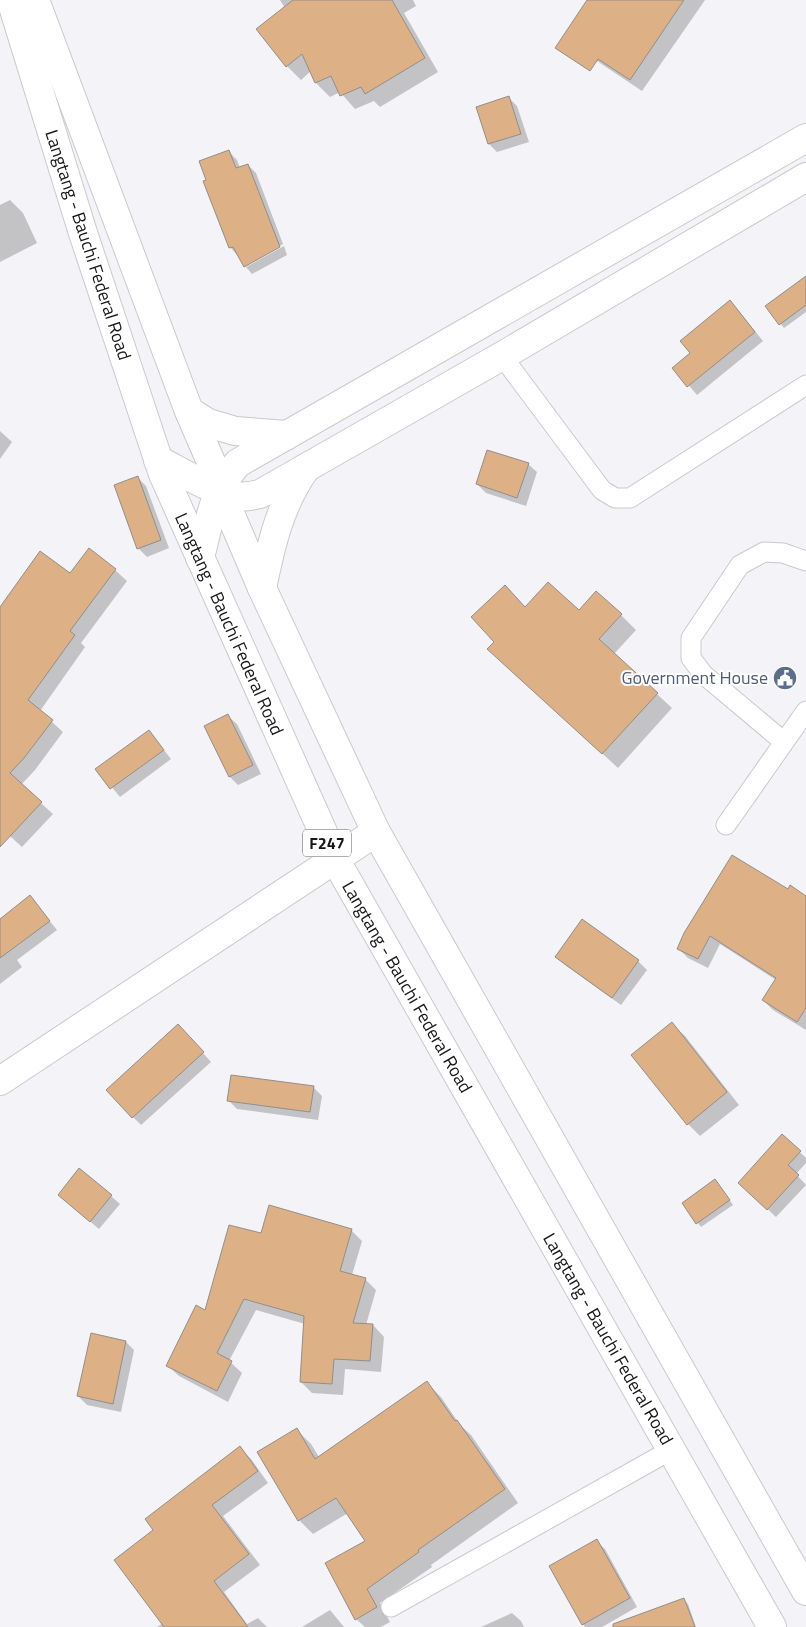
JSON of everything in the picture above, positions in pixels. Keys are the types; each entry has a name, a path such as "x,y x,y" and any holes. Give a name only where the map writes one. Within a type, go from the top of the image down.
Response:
{"main road":[{"name":"Langtang - Bauchi Federal Road","path":"11,0 82,233 158,460 335,859 772,1627"},
{"name":"Langtang - Bauchi Federal Road","path":"35,0 220,490 262,588 376,832 806,1591"},
{"path":"200,558 220,490 228,475 238,463 806,138"},
{"path":"158,460 235,496 244,497 260,494 502,356 806,177"},
{"path":"189,411 208,423 235,431 287,435"},
{"path":"262,588 273,539 284,506 296,482 306,468"},
{"path":"0,1081 376,832"}],"lane":[{"path":"502,356 602,490 615,498 630,498 806,385"},
{"path":"784,742 704,674 691,658 691,638 740,565 764,552 783,553 806,561"},
{"path":"726,825 806,711"},
{"path":"391,1606 671,1450"}],"building":[{"path":"293,0 392,0 425,58 365,94 361,87 340,96 331,76 315,83 302,54 286,67 256,29"},
{"path":"587,0 684,0 630,80 598,59 590,71 555,48"},
{"path":"509,96 521,134 488,144 476,107"},
{"path":"229,150 236,168 248,164 280,247 244,267 233,247 229,248 203,181 206,180 199,161"},
{"path":"806,276 806,305 779,325 765,306"},
{"path":"730,300 755,332 687,387 672,368 690,353 680,341"},
{"path":"487,450 529,463 517,498 476,484"},
{"path":"138,476 161,540 137,549 114,485"},
{"path":"89,548 116,569 70,631 75,635 28,700 53,720 10,773 42,802 0,847 0,607 40,551 70,573"},
{"path":"548,582 579,610 596,591 622,614 599,639 658,693 602,754 487,649 494,642 471,617 505,585 525,607"},
{"path":"228,714 253,765 229,777 204,726"},
{"path":"149,730 164,750 110,789 95,769"},
{"path":"732,855 788,889 790,885 806,896 806,1008 797,1022 762,1000 776,978 710,936 698,959 677,949 684,933"},
{"path":"30,895 50,921 0,958 0,919"},
{"path":"582,919 639,960 612,998 555,957"},
{"path":"672,1022 727,1092 687,1125 631,1055"},
{"path":"178,1024 204,1052 132,1118 106,1090"},
{"path":"231,1075 314,1086 310,1112 227,1101"},
{"path":"782,1134 801,1151 788,1165 799,1175 767,1210 738,1183"},
{"path":"79,1168 112,1195 90,1222 58,1195"},
{"path":"715,1179 730,1200 696,1224 682,1203"},
{"path":"269,1205 352,1229 340,1271 366,1278 353,1323 373,1324 370,1361 334,1359 332,1384 300,1382 304,1316 244,1299 217,1353 232,1361 217,1391 166,1366 196,1305 205,1310 229,1225 261,1233"},
{"path":"91,1333 126,1341 113,1404 77,1396"},
{"path":"427,1381 505,1489 418,1550 419,1552 367,1589 377,1607 355,1620 325,1563 365,1541 336,1498 298,1521 257,1452 297,1428 315,1459"},
{"path":"240,1446 258,1471 212,1505 249,1554 214,1581 248,1627 164,1627 114,1560 153,1530 145,1519"},
{"path":"597,1539 630,1598 582,1625 549,1566"},
{"path":"684,1598 695,1627 613,1627 613,1624"}],"place":[{"name":"Government House","path":"785,678"}]}
